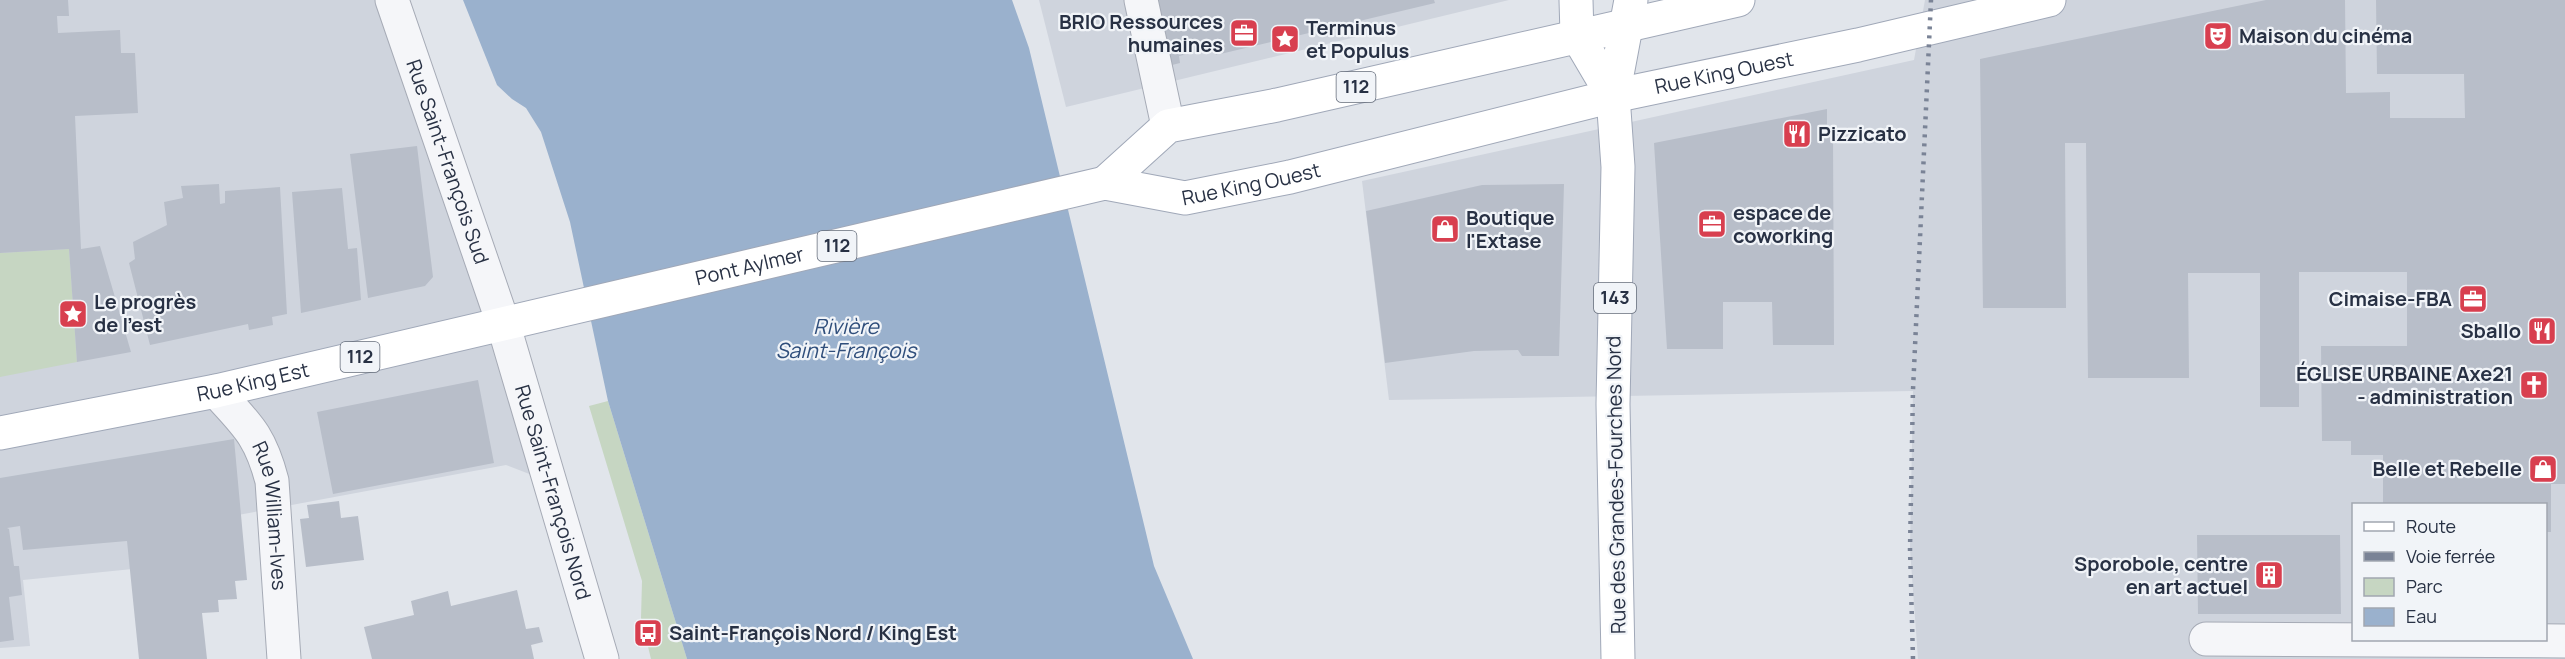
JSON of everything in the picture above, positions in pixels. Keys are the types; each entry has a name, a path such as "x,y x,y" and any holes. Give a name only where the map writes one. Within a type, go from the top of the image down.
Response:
{"main road":[{"name":"143","path":"1576,0 1577,35 1613,96"},
{"name":"112","path":"1105,183 1168,126 1276,105 1577,35 1629,13 1738,0"},
{"name":"Rue King Ouest","path":"1105,183 1185,198 1290,177 1613,96 1858,45 2049,0"},
{"name":"143","path":"1613,96 1629,13"},
{"name":"Rue des Grandes-Fourches Nord","path":"1613,96 1618,167 1612,404 1618,659"},
{"name":"Pont Aylmer","path":"503,323 1105,183"},
{"name":"Rue King Est","path":"0,433 216,391 503,323"}],"street":[{"name":"Rue Saint-François Sud","path":"392,0 503,323"},
{"path":"1141,0 1168,126"},
{"name":"Rue Saint-François Nord","path":"503,323 602,659"},
{"name":"Rue William-Ives","path":"216,391 252,430 265,453 272,481 276,520 284,659"},
{"path":"2206,639 2321,650 2565,641"}],"shaded area":[{"path":"0,0 392,0 550,482 506,465 238,515 242,558 23,580 30,646 0,648"},
{"path":"1039,0 1509,0 1066,107"},
{"path":"1925,0 2565,0 2565,659 1918,659 1910,549 1913,391 1389,400 1362,181 1914,60"}],"green space":[{"path":"69,249 77,362 0,377 0,253"},
{"path":"608,401 687,659 651,659 641,618 642,581 589,406"}],"water":[{"name":"Rivière Saint-François","path":"463,0 1012,0 1029,48 1154,566 1193,659 687,659 608,401 570,222 541,132 526,108 497,85"}],"building":[{"path":"0,0 68,0 69,16 57,16 58,33 120,30 121,53 135,53 138,113 75,116 81,249 100,246 131,352 77,362 69,249 0,253"},
{"path":"1157,0 1434,0 1435,3 1216,55 1214,48 1179,56 1180,63 1172,65"},
{"path":"2266,0 2345,0 2346,93 2390,92 2390,118 2465,118 2464,74 2377,74 2376,0 2565,0 2565,484 2551,484 2551,532 2547,532 2547,503 2383,503 2383,455 2351,455 2351,441 2322,441 2321,346 2407,346 2407,272 2299,272 2299,407 2260,407 2260,273 2188,273 2189,378 2088,378 2086,143 2065,143 2066,308 1983,308 1980,59"},
{"path":"1827,109 1827,137 1833,137 1834,345 1773,345 1772,302 1723,302 1723,349 1667,349 1654,143"},
{"path":"417,146 433,277 425,286 368,298 350,154"},
{"path":"219,184 220,204 225,203 225,191 280,187 287,314 272,317 273,325 249,330 248,324 150,345 129,263 135,259 133,242 167,225 164,202 183,198 181,186"},
{"path":"1564,184 1559,356 1522,356 1518,350 1474,351 1385,363 1366,211 1482,185"},
{"path":"342,188 348,249 357,248 361,300 301,313 292,192"},
{"path":"478,380 494,463 333,494 317,412"},
{"path":"234,439 247,580 235,581 237,599 218,600 219,612 202,613 207,659 139,659 127,541 23,550 20,526 7,528 14,566 19,566 22,595 9,597 14,640 0,642 0,478"},
{"path":"339,501 341,518 358,516 364,560 306,567 300,519 309,518 307,505"},
{"name":"Sporobole, centre en art actuel","path":"2197,535 2340,535 2341,614 2198,614"},
{"path":"517,590 526,629 539,627 543,642 531,645 534,659 372,659 364,627 414,615 411,601 448,591 451,606"}],"railway":[{"path":"1913,659 1910,549 1913,390 1931,0"}],"place":[{"name":"BRIO Ressources humaines","path":"1244,33"},
{"name":"Maison du cinéma","path":"2218,36"},
{"name":"Terminus et Populus","path":"1285,39"},
{"name":"Pizzicato","path":"1797,134"},
{"name":"espace de coworking","path":"1712,224"},
{"name":"Boutique l'Extase","path":"1445,229"},
{"name":"Cimaise-FBA","path":"2473,299"},
{"name":"Le progrès de l'est","path":"73,314"},
{"name":"Sballo","path":"2542,331"},
{"name":"ÉGLISE URBAINE Axe21 - administration","path":"2534,385"},
{"name":"Belle et Rebelle","path":"2543,469"},
{"name":"Sporobole, centre en art actuel","path":"2269,575"},
{"name":"Saint-François Nord / King Est","path":"648,633"}]}
